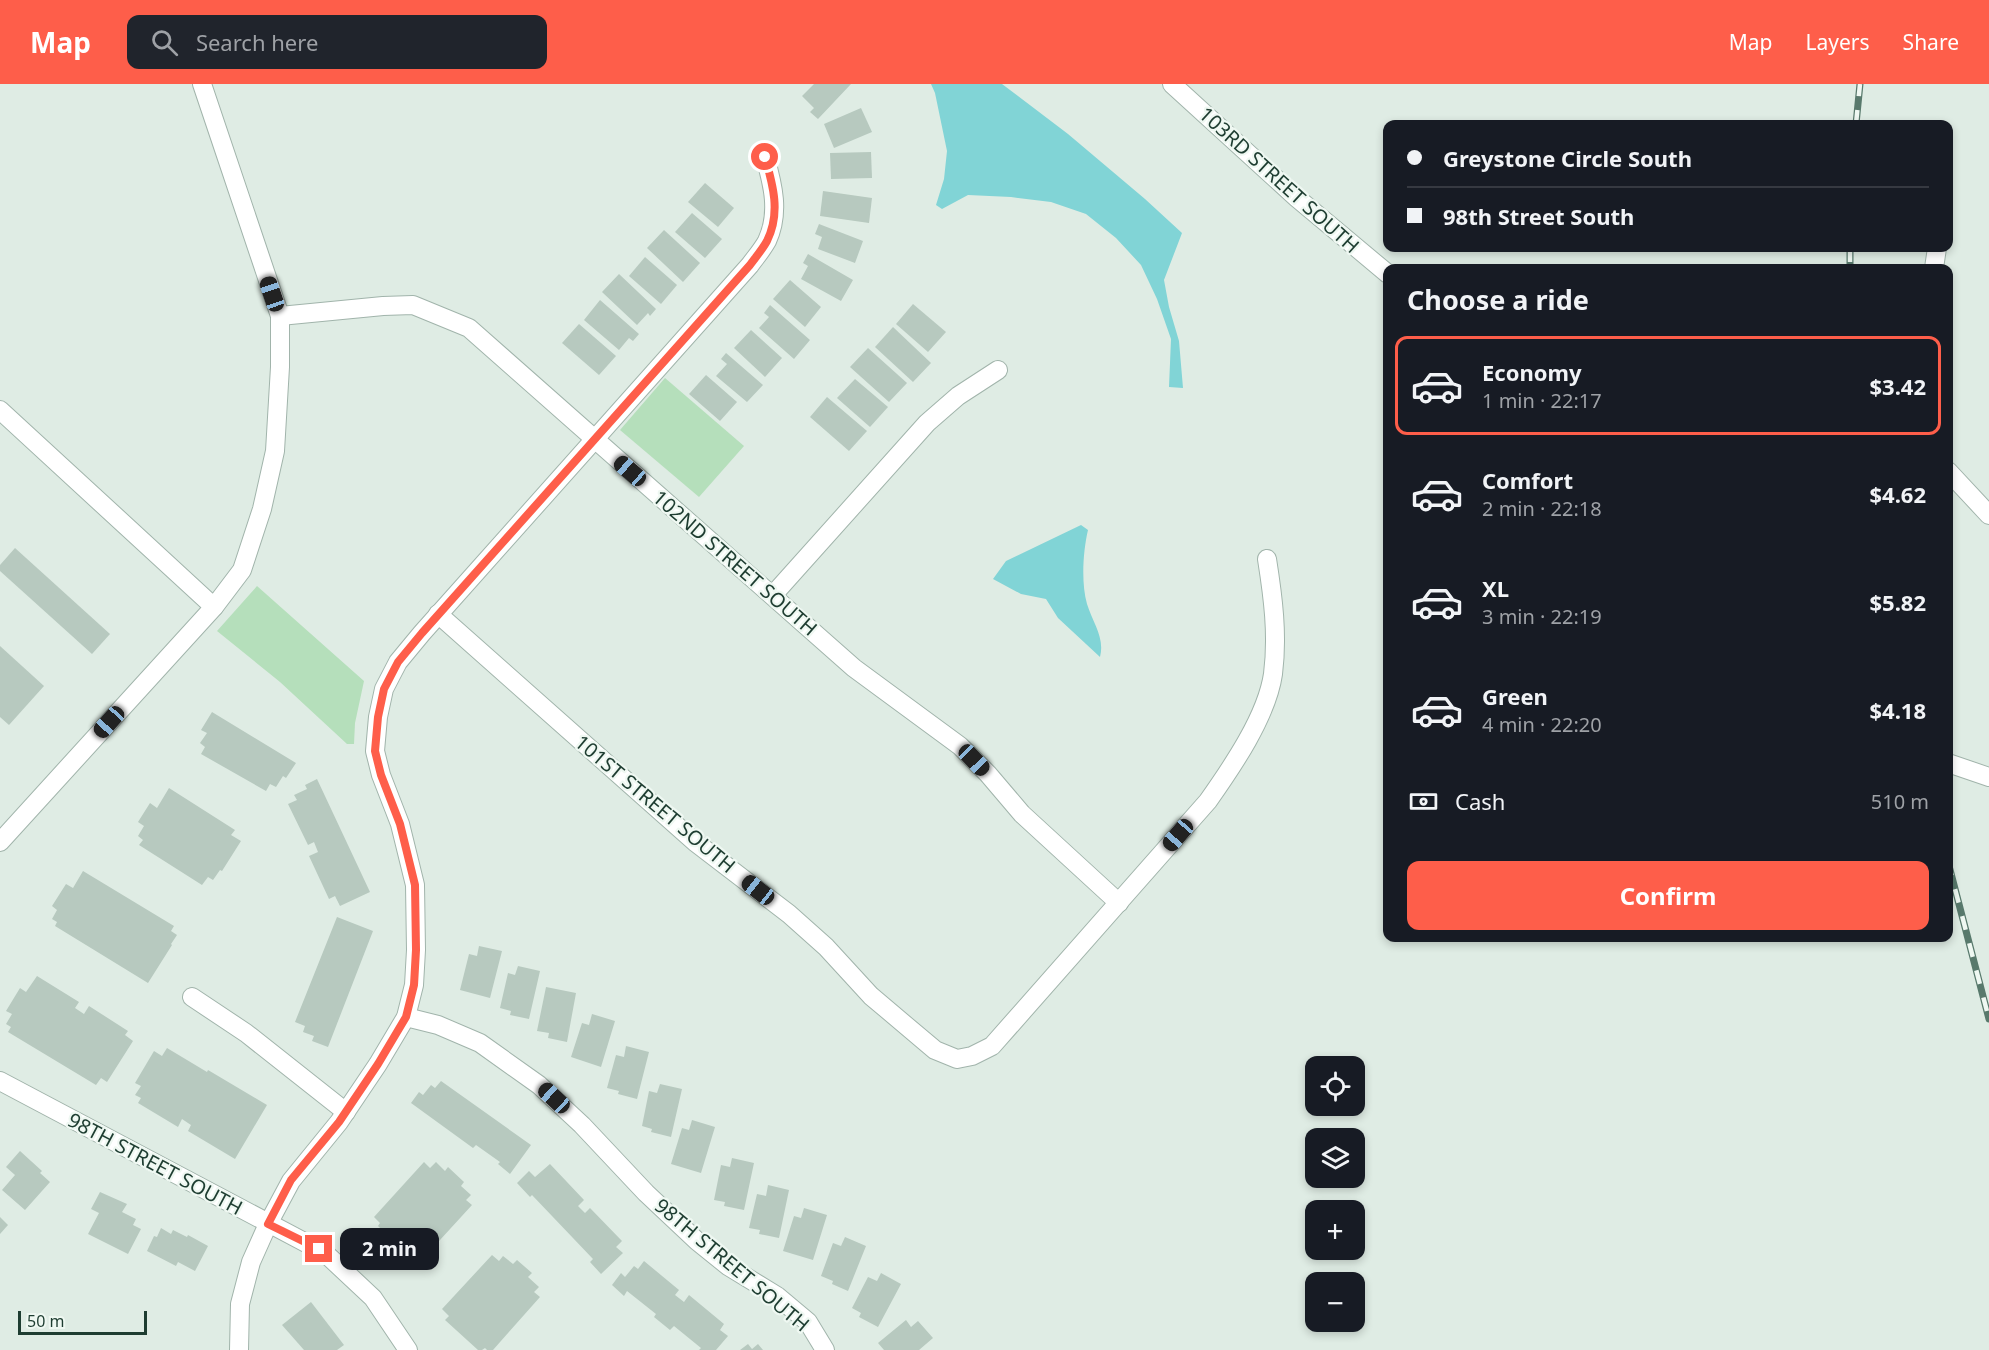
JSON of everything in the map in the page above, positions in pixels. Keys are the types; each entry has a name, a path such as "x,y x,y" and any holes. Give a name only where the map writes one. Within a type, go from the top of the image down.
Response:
{"street":[{"path":"0,842 214,607 242,570 265,498 275,451 280,367 280,316 202,84"},
{"name":"103RD STREET SOUTH","path":"1172,84 1297,198 1383,270"},
{"path":"239,1350 240,1304 251,1262 268,1224 291,1180 346,1112 378,1064 406,1017 414,985 415,885 400,824 381,775 375,751 378,717 384,689 398,662 438,614 750,265 767,241 774,217 775,193 765,157"},
{"name":"102ND STREET SOUTH","path":"280,316 412,305 469,327 854,668 960,746 988,774 1022,814 1119,903"},
{"path":"773,595 927,423 958,396 998,370"},
{"path":"0,410 214,607"},
{"path":"1953,476 1989,515"},
{"path":"1119,903 1208,801 1235,763 1261,713 1273,676 1275,624 1267,559"},
{"name":"101ST STREET SOUTH","path":"438,614 695,842 789,914 826,947 871,996 934,1050 957,1059 972,1056 992,1046 1119,903"},
{"path":"1953,765 1989,777"},
{"path":"192,997 246,1033 346,1112"},
{"name":"98TH STREET SOUTH","path":"406,1017 438,1025 480,1043 539,1085 582,1125 646,1193 698,1241 728,1266 777,1296 808,1322 825,1350"},
{"name":"98TH STREET SOUTH","path":"3,1088 54,1109 325,1253 373,1299 408,1350"}],"green space":[{"path":"665,378 744,446 699,497 620,430"},
{"path":"257,586 364,681 355,723 354,744 347,744 280,682 217,631"}],"water":[{"path":"931,84 1002,84 1068,134 1182,233 1164,280 1179,341 1183,388 1169,387 1171,339 1157,299 1141,265 1116,238 1086,214 1051,202 1011,197 968,195 942,209 936,205 944,179 947,151 935,93"},
{"path":"1081,525 1088,530 1083,577 1087,604 1100,637 1100,657 1058,618 1046,599 1021,594 993,579 1006,561"}],"building":[{"path":"814,84 851,84 818,119 810,112 814,108 802,96"},
{"path":"861,108 872,132 834,148 824,124"},
{"path":"871,152 872,178 831,179 830,153"},
{"path":"705,183 734,208 718,227 688,202"},
{"path":"823,191 872,198 869,223 820,216"},
{"path":"692,213 722,239 705,258 675,232"},
{"path":"819,224 863,241 855,263 818,249 822,237 815,234"},
{"path":"664,230 700,263 683,282 647,248"},
{"path":"808,254 853,280 841,301 801,279 808,266 803,263"},
{"path":"645,257 677,285 661,304 629,276"},
{"path":"619,274 656,309 650,316 648,313 637,325 602,292"},
{"path":"790,280 821,307 805,327 773,299"},
{"path":"600,300 639,334 633,341 629,338 619,350 584,320"},
{"path":"913,304 946,332 928,352 896,324"},
{"path":"770,305 810,340 794,359 759,328 769,317 764,313"},
{"path":"579,324 616,356 599,375 562,343"},
{"path":"893,327 931,363 913,382 875,347"},
{"path":"751,330 782,358 765,377 734,348"},
{"path":"868,348 907,383 889,402 850,367"},
{"path":"726,353 763,385 747,402 716,376 727,364 721,359"},
{"path":"706,375 737,402 720,421 689,394"},
{"path":"855,379 888,407 870,427 837,398"},
{"path":"827,397 867,431 849,451 810,417"},
{"path":"15,548 110,634 92,654 0,571 0,565"},
{"path":"0,646 44,686 9,725 0,717"},
{"path":"212,712 296,763 286,778 283,776 276,787 270,784 266,791 201,754 205,747 200,743 207,733 201,730"},
{"path":"317,779 370,892 340,906 335,896 329,899 309,856 318,852 314,842 308,845 288,804 297,800 294,795 307,789 305,785"},
{"path":"169,788 235,830 231,835 241,841 222,871 220,870 213,880 208,877 202,885 139,845 143,840 138,836 144,826 138,822 150,803 157,808"},
{"path":"83,871 174,926 171,931 177,935 148,983 55,926 57,922 52,919 57,910 52,906 66,884 73,888"},
{"path":"337,917 373,931 328,1047 312,1041 314,1036 303,1032 305,1026 295,1022"},
{"path":"479,946 502,951 490,998 460,990 469,954 477,956"},
{"path":"518,966 540,971 529,1019 510,1015 511,1011 500,1008 508,973 515,975"},
{"path":"37,976 79,1002 75,1008 84,1014 89,1006 128,1031 125,1035 133,1041 107,1082 101,1078 96,1085 8,1032 11,1027 6,1024 12,1014 6,1011 20,988 26,992"},
{"path":"546,987 576,993 567,1042 548,1038 549,1033 537,1031"},
{"path":"592,1014 615,1021 601,1067 571,1057 582,1023 589,1025"},
{"path":"626,1046 649,1052 637,1099 618,1094 619,1091 607,1088 616,1055 624,1057"},
{"path":"167,1048 267,1105 235,1159 188,1131 191,1125 182,1119 178,1127 138,1103 141,1098 135,1095 141,1086 135,1083 154,1051 162,1056"},
{"path":"441,1081 531,1145 510,1174 498,1164 500,1162 476,1145 473,1148 411,1103 419,1092 423,1095 431,1085 435,1088"},
{"path":"660,1084 682,1089 671,1137 651,1132 652,1129 642,1126 649,1091 657,1093"},
{"path":"692,1120 715,1127 701,1173 671,1164 682,1128 689,1130"},
{"path":"20,1151 42,1171 40,1173 50,1182 25,1210 2,1190 15,1175 6,1167"},
{"path":"732,1158 754,1163 744,1210 724,1206 725,1202 714,1200 721,1165 730,1167"},
{"path":"424,1162 430,1168 436,1162 445,1171 448,1167 464,1182 461,1186 471,1195 466,1200 472,1205 418,1264 378,1226 380,1223 374,1217"},
{"path":"550,1164 584,1200 578,1206 585,1213 590,1208 622,1241 616,1247 623,1253 601,1274 590,1262 593,1259 532,1195 530,1197 517,1183 529,1171 535,1177"},
{"path":"768,1185 789,1190 779,1238 759,1234 760,1230 749,1228 757,1194 766,1196"},
{"path":"100,1192 127,1204 122,1212 136,1219 133,1225 141,1229 128,1254 88,1234 99,1213 91,1209"},
{"path":"804,1208 827,1215 813,1260 783,1251 794,1216 801,1218"},
{"path":"0,1217 8,1225 0,1234"},
{"path":"161,1228 171,1234 173,1230 187,1237 188,1235 208,1246 195,1271 178,1262 176,1266 147,1251 154,1236 157,1237"},
{"path":"845,1237 866,1246 848,1291 821,1276 833,1243 841,1246"},
{"path":"492,1255 499,1261 503,1256 513,1264 517,1260 532,1273 528,1277 539,1287 534,1292 540,1297 493,1350 485,1348 478,1350 445,1320 449,1316 442,1309"},
{"path":"644,1261 679,1290 675,1295 684,1302 689,1295 724,1324 720,1330 728,1336 716,1350 699,1350 701,1348 674,1326 670,1330 654,1317 656,1314 627,1291 624,1296 612,1285 621,1273 625,1277 634,1266 638,1269"},
{"path":"881,1273 901,1284 878,1327 859,1317 861,1313 852,1308 868,1277 877,1281"},
{"path":"311,1302 344,1345 337,1350 304,1350 282,1325"},
{"path":"906,1320 911,1327 918,1321 933,1338 919,1350 884,1350 878,1343"},
{"path":"748,1344 752,1349 758,1344 763,1350 740,1350"}],"railway":[{"path":"1856,120 1860,84"},
{"path":"1850,252 1850,264"},
{"path":"1953,881 1989,1019"}],"route":[{"path":"319,1249 268,1224 291,1180 339,1122 378,1064 406,1017 414,985 415,885 400,824 381,775 375,751 378,717 384,689 398,662 422,633 750,265 767,241 774,217 775,193 765,157"}]}
